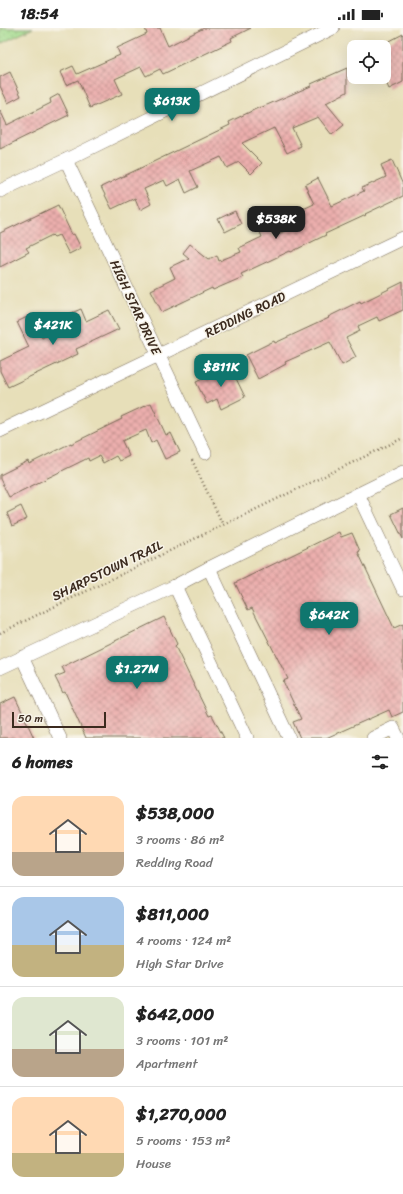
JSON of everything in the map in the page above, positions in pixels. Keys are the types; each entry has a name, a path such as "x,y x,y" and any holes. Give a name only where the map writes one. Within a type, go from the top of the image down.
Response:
{"street":[{"path":"0,191 66,160 318,31 333,28"},
{"name":"HIGH STAR DRIVE","path":"66,160 205,453"},
{"name":"REDDING ROAD","path":"0,431 403,238"},
{"path":"0,668 175,586 403,472"},
{"path":"358,494 403,589"},
{"path":"209,568 289,738"},
{"path":"175,586 247,738"},
{"path":"22,657 60,738"},
{"path":"373,738 393,728 398,738"}],"path":[{"name":"SHARPSTOWN TRAIL","path":"0,633 403,438"},
{"path":"192,460 223,525"}],"green space":[{"path":"0,28 33,28 0,44"}],"building":[{"path":"145,28 160,28 168,46 204,28 251,28 231,38 232,41 163,74 160,69 146,76 141,67 115,79 122,94 90,108 78,80 66,85 60,72 73,66 77,74 120,55 117,48 147,34"},
{"path":"403,34 403,82 389,89 387,84 391,84 391,40"},
{"path":"347,68 347,92 326,103 344,125 332,135 318,117 292,128 301,146 287,153 274,128 242,143 262,163 251,174 239,162 227,168 221,157 190,171 198,187 186,193 180,179 167,186 164,180 144,189 151,204 140,210 135,198 112,209 101,187 230,125 229,122 260,107 311,86 311,84"},
{"path":"10,72 21,96 8,103 0,86 0,77"},
{"path":"59,94 69,115 0,149 0,110 7,125 51,103 50,99"},
{"path":"392,160 403,185 403,196 291,252 290,251 241,274 243,277 213,290 212,288 162,312 151,290 175,278 170,267 189,258 183,253 190,244 209,259 217,255 219,261 241,252 239,248 262,237 257,225 267,220 274,236 302,223 297,212 314,204 305,185 318,178 332,206 364,191 362,188 386,177 381,165"},
{"path":"58,205 72,235 74,234 81,248 69,254 59,235 54,237 52,235 26,248 29,252 0,267 0,233"},
{"path":"235,211 241,224 225,232 218,219"},
{"path":"403,282 403,310 379,321 377,317 358,326 360,331 346,338 356,357 342,365 330,342 285,362 286,364 258,379 246,355 274,341 275,343 329,318 328,317 360,301 361,303"},
{"path":"81,309 86,321 109,310 119,329 76,349 78,354 8,387 0,371 0,361 29,347 17,322 31,315 42,338 52,333 54,338 76,328 69,314"},
{"path":"230,366 245,397 221,409 217,399 207,404 196,382"},
{"path":"151,403 166,435 171,433 180,452 165,459 156,440 151,443 146,430 122,441 129,456 119,461 116,456 103,463 99,456 89,461 88,458 9,497 0,479 0,475 28,461 29,464 71,444 122,419 121,417"},
{"path":"21,506 27,519 12,526 7,513"},
{"path":"403,508 403,539 391,514"},
{"path":"339,532 341,537 352,533 360,551 358,552 394,628 403,624 403,712 392,717 389,710 326,738 300,738 293,722 301,719 283,681 288,679 252,608 248,610 235,583"},
{"path":"164,617 177,644 175,646 209,716 212,715 224,738 86,738 65,692 63,693 55,677 65,673 62,667"},
{"path":"15,697 34,738 0,738 0,704"}]}
